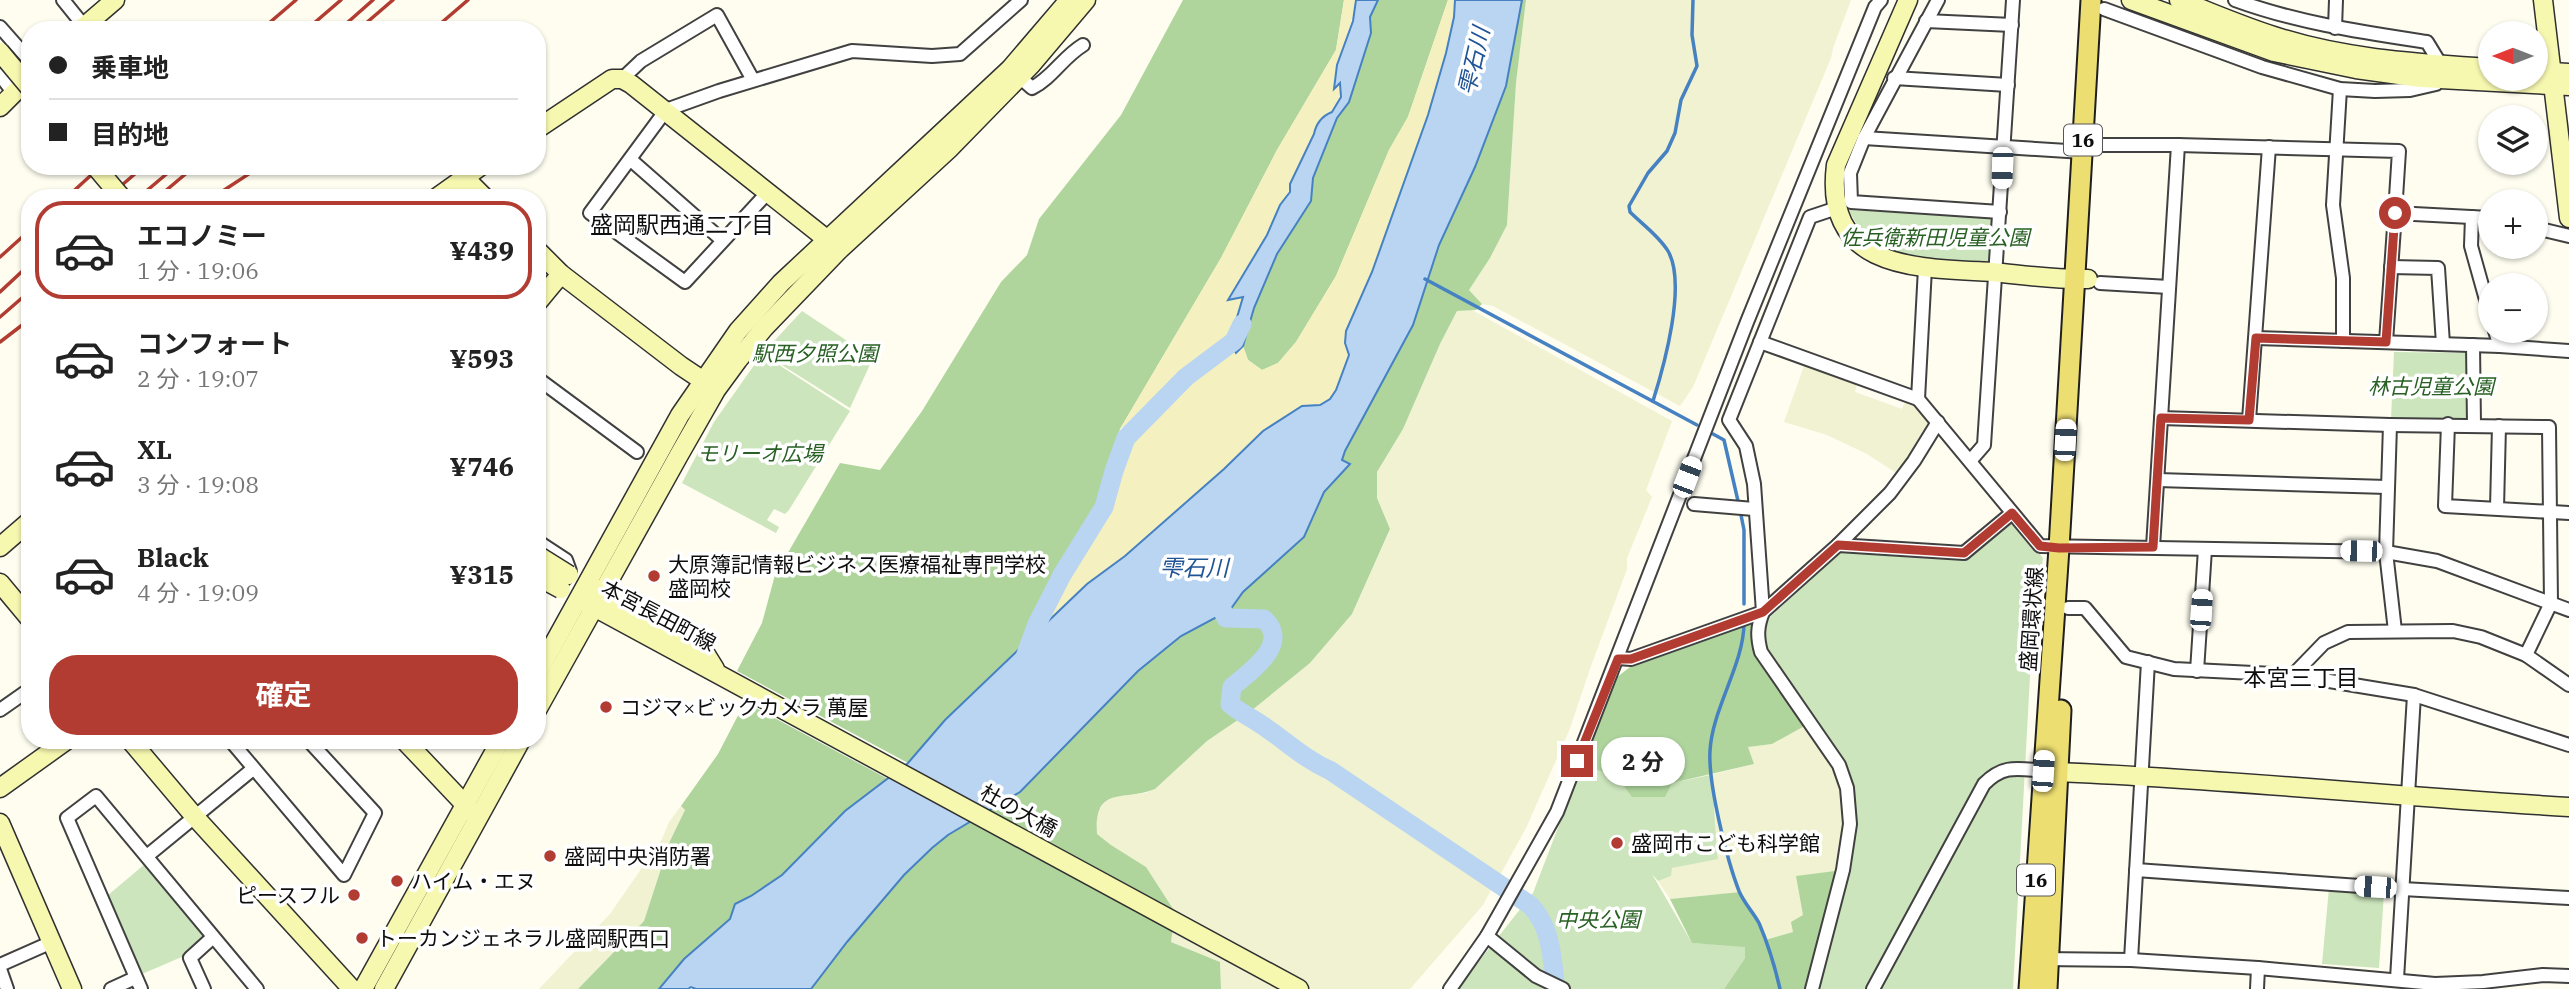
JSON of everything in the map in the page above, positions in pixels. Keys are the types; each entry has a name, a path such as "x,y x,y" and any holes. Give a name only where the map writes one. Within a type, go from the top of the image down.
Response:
{"main road":[{"name":"盛岡環状線","path":"2029,989 2039,959 2065,548 2088,280 2094,3"},
{"name":"盛岡環状線","path":"2050,771 2068,607 2065,548"},
{"name":"盛岡環状線","path":"2039,959 2047,989"}],"street":[{"path":"63,0 77,21"},
{"path":"90,21 115,0"},
{"path":"769,191 685,282 590,213 666,110 753,80 852,51 940,56 960,54 1021,0"},
{"path":"1015,73 1069,0"},
{"path":"546,691 591,596 710,385 764,328 833,245 1015,73 1086,0"},
{"path":"1451,989 1487,936 1556,811 1618,659 1746,322 1875,7 1881,0"},
{"path":"1908,0 1859,131 1850,173 1851,202 2000,212"},
{"path":"1938,0 1895,78 1836,165 1833,187 1837,208 1856,240 1894,263 1925,268 2169,287"},
{"path":"1971,460 1984,445 2013,0"},
{"path":"2131,0 2274,52 2356,69 2556,78"},
{"path":"2179,0 2275,37 2421,71"},
{"path":"2235,0 2276,15 2335,28 2427,42 2444,72"},
{"path":"2335,28 2336,0"},
{"path":"2543,0 2556,78 2569,218"},
{"path":"2094,3 2262,67 2340,89 2410,90 2444,72 2478,69"},
{"path":"622,79 641,61 717,15 753,80"},
{"path":"1926,21 2012,25"},
{"path":"0,27 21,51"},
{"path":"1015,73 1032,88 1044,82 1069,53 1083,45"},
{"path":"0,52 21,89"},
{"path":"0,75 21,90"},
{"path":"1895,78 2008,85"},
{"path":"546,122 612,79 622,79 769,191 833,245"},
{"path":"2340,89 2333,205 2343,278 2343,341"},
{"path":"0,107 21,92"},
{"path":"1859,131 2003,147 2178,145 2399,151 2386,342"},
{"path":"2153,547 2178,145"},
{"path":"2249,420 2269,147"},
{"path":"631,160 722,240"},
{"path":"103,175 115,189"},
{"path":"448,189 467,175"},
{"path":"464,177 476,189"},
{"path":"1812,989 1843,870 1850,824 1847,788 1839,765 1761,652 1757,637 1763,612 1754,484 1746,446 1729,420 1810,217 1837,208"},
{"path":"2395,213 2478,217"},
{"path":"2472,217 2470,246 2478,273"},
{"path":"2548,231 2569,236"},
{"path":"546,259 561,274 710,385"},
{"path":"2391,267 2438,268 2443,344"},
{"path":"1918,399 1925,268"},
{"path":"546,292 561,274"},
{"path":"2256,338 2500,346 2569,351"},
{"path":"1760,342 1918,399 2040,546 2386,552 2437,561 2569,610"},
{"path":"2473,345 2474,425"},
{"path":"546,385 637,452"},
{"path":"2161,418 2549,427 2552,603 2526,655"},
{"path":"1618,659 1631,659 1763,612 1838,545 1890,493 1938,422"},
{"path":"2448,424 2445,506 2569,513"},
{"path":"2390,425 2386,552 2395,631"},
{"path":"2497,508 2499,426"},
{"path":"2158,480 2387,486"},
{"path":"1693,504 1754,509"},
{"path":"1838,545 1964,553 2012,513"},
{"path":"0,547 21,529"},
{"path":"546,547 566,560 570,571 560,588 554,589 546,583"},
{"path":"2197,671 2205,549"},
{"name":"本宮長田町線","path":"546,564 565,582 591,596 657,621 702,648 717,672"},
{"name":"本宮長田町線","path":"546,579 565,582"},
{"path":"0,583 21,608"},
{"path":"546,661 591,596"},
{"path":"2068,607 2085,608 2126,657 2174,669 2293,675 2414,695 2569,745"},
{"path":"2293,675 2324,643 2348,632 2453,631 2481,637 2526,655 2569,685"},
{"path":"2131,960 2148,662"},
{"name":"杜の大橋","path":"717,672 1299,989"},
{"path":"2,704 21,694"},
{"path":"2389,983 2402,889 2414,695"},
{"path":"0,788 54,749"},
{"path":"138,749 195,817 352,989"},
{"path":"237,749 344,875 375,813 316,749"},
{"path":"412,749 472,812"},
{"path":"384,989 472,812 497,749"},
{"path":"363,989 514,749"},
{"path":"1872,989 1984,784 1996,772 2011,768 2569,807"},
{"path":"147,856 253,769"},
{"path":"111,989 138,983 67,818 96,796 257,989"},
{"path":"0,823 72,989"},
{"path":"2136,870 2569,898"},
{"path":"1487,936 1536,976 1563,989"},
{"path":"204,989 190,958 212,938"},
{"path":"7,989 0,967 52,942"},
{"path":"2039,959 2131,960 2258,968 2435,986 2543,975 2569,976"},
{"path":"2257,989 2258,968"},
{"path":"2543,975 2544,989"}],"green space":[{"path":"1183,0 1344,0 1336,50 1277,150 1221,258 1120,429 1095,511 1072,547 1029,639 945,719 908,763 737,671 762,623 775,575 840,463 880,470 922,411 1001,282 1027,255 1039,219 1121,115"},
{"path":"1378,0 1448,0 1408,117 1389,150 1336,276 1296,342 1278,363 1262,370 1248,360 1243,346 1254,308 1277,254 1311,201 1313,178 1337,118 1349,102 1371,26 1370,17"},
{"path":"1522,0 1526,0 1516,83 1507,225 1469,290 1482,304 1476,310 1457,311 1403,429 1377,472 1377,498 1390,529 1352,614 1310,663 1251,711 1207,741 1155,789 1113,798 1100,808 1097,834 1146,867 1175,912 1171,942 1220,962 1221,989 811,989 904,875 932,848 948,835 1020,792 1138,671 1181,636 1230,610 1243,592 1277,562 1313,519 1324,492 1349,464 1341,460 1345,451 1413,325 1439,245 1475,167 1506,86"},
{"path":"1526,0 1851,0 1831,58 1693,387 1680,406 1493,306 1482,304 1469,290 1507,225 1516,83"},
{"name":"佐兵衛新田児童公園","path":"1849,210 1989,217 1992,222 1991,260 1975,262 1925,258 1894,252 1868,237"},
{"path":"1472,310 1672,421 1646,490 1652,497 1627,558 1627,569 1569,731 1526,828 1499,877 1312,755 1305,765 1492,888 1483,905 1410,989 1221,989 1220,962 1171,942 1146,867 1097,834 1096,815 1105,801 1155,789 1207,741 1251,711 1310,663 1352,614 1390,530 1377,498 1377,472 1403,429 1457,311"},
{"name":"駅西夕照公園","path":"802,311 873,358 850,408 763,353"},
{"name":"林古児童公園","path":"2394,352 2471,353 2471,421 2391,419"},
{"name":"モリーオ広場","path":"762,354 850,411 789,510 785,514 774,509 767,520 779,527 776,533 682,483 714,422"},
{"path":"1804,366 1857,384 1855,392 1902,409 1905,402 1914,405 1928,421 1929,425 1898,474 1867,454 1827,435 1784,422"},
{"path":"2009,522 2014,522 2043,558 2031,658 2013,989 1814,989 1843,870 1847,788 1761,652 1765,622 1839,552 1966,559"},
{"path":"1751,622 1757,637 1810,723 1772,744 1748,747 1754,764 1672,783 1665,797 1632,797 1617,777 1582,765 1616,678 1630,667"},
{"path":"745,702 888,779 782,875 735,904 731,919 684,959 659,989 578,989 644,921 670,841 685,810 681,806 718,754"},
{"path":"1810,723 1847,788 1843,870 1803,915 1793,932 1765,940 1758,922 1740,892 1670,899 1658,881 1671,876 1672,868 1718,858 1715,834 1716,801 1710,775 1754,764 1747,747 1772,744"},
{"name":"中央公園","path":"1582,765 1617,777 1672,783 1710,775 1718,859 1672,868 1671,876 1658,881 1652,874 1692,943 1745,946 1745,958 1724,989 1457,989 1533,893"},
{"path":"681,806 685,810 670,841 644,921 578,989 539,989 610,914 662,839 669,822"},
{"path":"145,864 204,934 203,939 184,956 142,974 107,896"},
{"path":"1843,870 1814,989 1724,989 1745,958 1745,947 1692,943 1670,899 1740,892 1758,922 1765,940 1793,932 1791,922 1803,915 1796,876"},
{"path":"2329,888 2384,892 2379,968 2322,964"}],"sand":[{"path":"1344,0 1356,0 1337,67 1335,86 1340,83 1340,90 1337,102 1331,112 1316,125 1288,194 1229,299 1243,297 1227,342 1233,348 1241,350 1243,346 1248,360 1262,370 1278,363 1296,342 1336,276 1389,150 1408,117 1448,0 1455,0 1446,53 1428,115 1372,272 1346,331 1345,343 1349,355 1336,390 1330,399 1320,405 1302,406 1263,431 1224,469 1125,556 1087,584 1039,629 1066,577 1111,505 1115,482 1127,449 1137,432 1136,427 1128,424 1120,429 1221,258 1277,150 1336,50"}],"water":[{"path":"1356,0 1378,0 1370,17 1371,33 1349,102 1337,118 1313,178 1311,201 1277,254 1254,308 1243,346 1236,353 1227,339 1235,324 1243,297 1228,300 1267,235 1280,205 1290,192 1290,184 1318,124 1332,112 1341,97 1340,83 1334,89 1337,65 1353,21"},
{"name":"雫石川","path":"1455,0 1522,0 1506,86 1475,167 1439,245 1413,325 1345,451 1342,460 1350,464 1324,492 1304,537 1243,592 1230,610 1181,636 1138,671 1020,792 948,835 932,848 904,875 811,989 659,989 684,959 730,919 735,904 782,875 845,811 908,763 945,720 1087,584 1125,556 1263,431 1302,406 1320,405 1330,399 1349,355 1345,343 1346,331 1372,272 1428,115 1446,53"}],"waterway":[{"path":"1653,401 1672,325 1675,304 1673,265 1668,251 1630,212 1629,206 1648,173 1667,151 1675,133 1681,100 1697,66 1692,35 1693,0"},
{"path":"1425,279 1697,425"},
{"name":"雫石川","path":"1025,657 1037,624 1062,575 1104,507 1126,438 1186,377 1234,341 1242,324"},
{"path":"1713,434 1724,440 1738,501"},
{"path":"1741,515 1744,530 1744,604"},
{"path":"1214,592 1226,618 1264,619 1271,628 1273,638 1271,647 1258,665 1232,687 1230,704 1530,905 1543,923 1547,934 1556,989"},
{"path":"1744,623 1739,654 1712,735 1710,765 1719,822 1734,877 1762,931 1780,989"}],"railway":[{"path":"272,21 296,0"},
{"path":"316,21 341,0"},
{"path":"349,21 373,0"},
{"path":"368,21 393,0"},
{"path":"444,21 468,0"},
{"path":"76,189 91,175"},
{"path":"117,189 134,175"},
{"path":"149,189 165,175"},
{"path":"168,189 184,175"},
{"path":"226,189 247,175"},
{"path":"0,257 21,238"},
{"path":"0,292 21,272"},
{"path":"0,317 21,299"},
{"path":"0,342 21,326"}],"place":[{"name":"大原簿記情報ビジネス医療福祉専門学校 盛岡校","path":"654,576"},
{"name":"コジマ×ビックカメラ 萬屋","path":"606,707"},
{"name":"盛岡市こども科学館","path":"1617,843"},
{"name":"盛岡中央消防署","path":"550,856"},
{"name":"ハイム・エヌ","path":"397,881"},
{"name":"ピースフル","path":"354,895"},
{"name":"トーカンジェネラル盛岡駅西口","path":"362,938"}],"district":[{"name":"盛岡駅西通二丁目","path":"682,224"},
{"name":"本宮三丁目","path":"2301,677"}],"route":[{"path":"1577,761 1618,659 1631,659 1763,612 1838,545 1964,553 2012,513 2040,546 2153,547 2161,418 2249,420 2256,338 2386,342 2395,213"}]}
